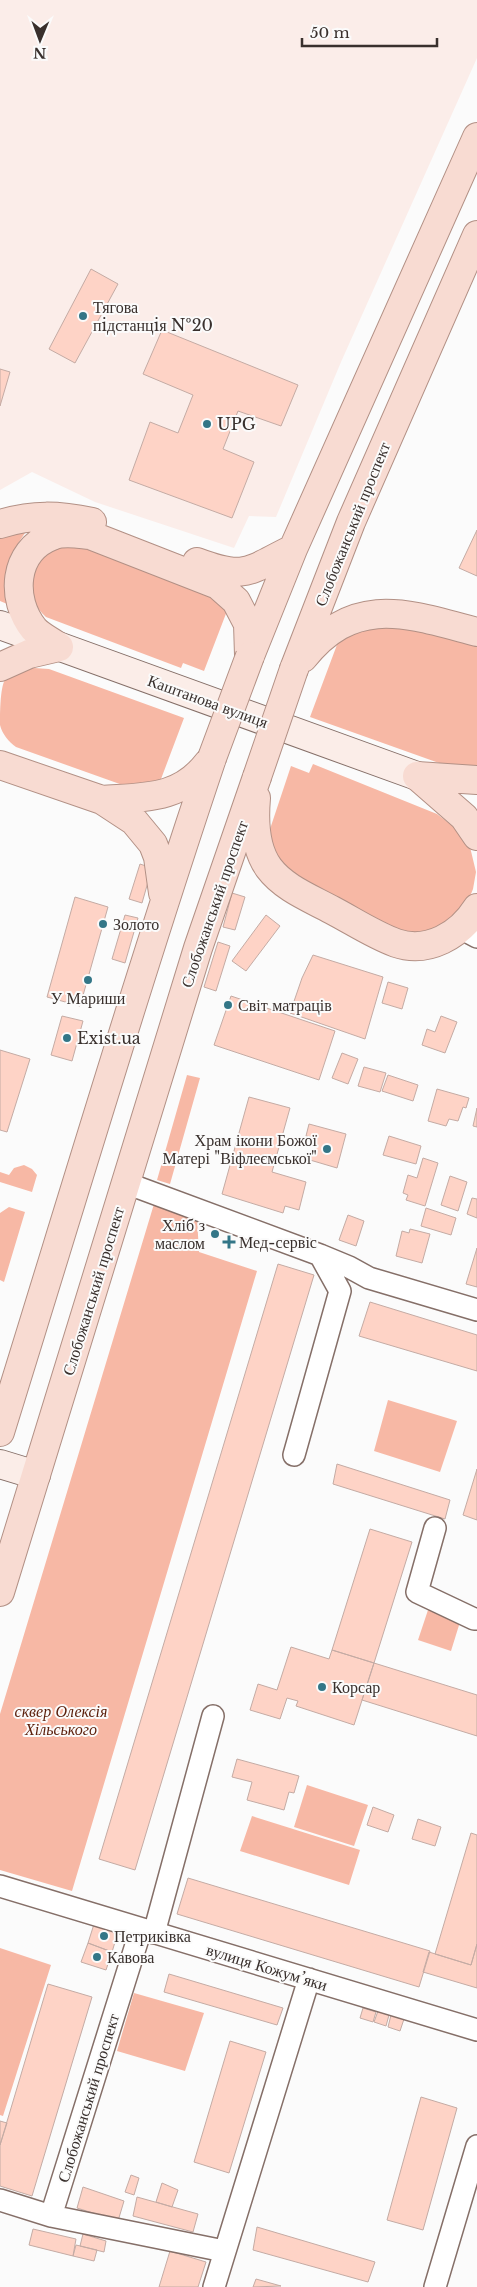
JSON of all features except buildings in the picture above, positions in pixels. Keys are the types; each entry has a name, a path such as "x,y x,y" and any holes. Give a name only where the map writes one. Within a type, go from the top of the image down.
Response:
{"main road":[{"path":"0,1432 164,899 212,758 293,549 477,137"},
{"name":"Слобожанський проспект","path":"0,1592 198,948 294,669 351,522 477,234"},
{"path":"0,524 24,517 61,516 92,522 231,573 251,571 293,549"},
{"path":"58,647 35,630 21,607 18,583 23,561 32,548 52,535 69,533 90,535 218,585 236,601 248,624 250,656"},
{"path":"294,669 316,641 352,620 369,614 400,613 477,632"},
{"path":"0,667 29,654 58,647"},
{"path":"102,800 152,797 178,789 199,776 212,758"},
{"path":"1,766 102,800 134,821 152,844 158,857 164,899"},
{"path":"417,776 477,780"},
{"path":"417,776 464,817 477,836"},
{"path":"257,777 255,809 258,843 268,868 279,879 300,892 398,943 412,946 428,944 444,940 472,925"}],"street":[{"name":"Каштанова вулиця","path":"0,625 417,776"},
{"path":"417,776 477,793"},
{"path":"126,1183 320,1255 350,1267 369,1278 477,1310"},
{"path":"294,1455 340,1291 320,1255"},
{"path":"0,1464 36,1475"},
{"path":"435,1528 417,1592 477,1619"},
{"name":"Слобожанський проспект","path":"52,2216 147,1931 213,1716"},
{"name":"вулиця Кожум’яки","path":"0,1886 477,2030"},
{"path":"214,2287 309,1979"},
{"path":"435,2287 477,2146"},
{"path":"0,2200 52,2216 224,2251"}],"shaded area":[{"path":"0,0 477,0 477,58 341,362 276,517 249,516 234,548 95,502 32,472 0,490"}],"green space":[{"path":"47,523 25,533 15,548 8,567 12,606 0,601 0,532"},
{"path":"69,542 211,589 227,611 204,671 183,663 181,668 46,617 39,610 32,596 31,583 35,568 38,559"},
{"path":"392,621 477,645 477,770 453,768 310,717 338,642 351,634"},
{"path":"34,668 49,669 184,718 158,787 131,788 16,747 11,743 4,735 0,725 3,684 8,677 15,673"},
{"path":"313,764 437,814 458,830 470,847 476,872 473,889 467,904 451,921 429,932 408,933 392,929 291,873 278,859 269,832 291,766 309,773"},
{"path":"187,1075 200,1078 170,1184 157,1180"},
{"path":"24,1165 32,1169 37,1175 32,1192 0,1182 0,1172 9,1175 14,1168"},
{"name":"сквер Олексія Хільського","path":"154,1204 197,1218 199,1252 257,1271 72,1891 0,1870 0,1714"},
{"path":"9,1207 25,1212 4,1282 0,1280 0,1213"},
{"path":"388,1400 457,1421 440,1472 374,1451"},
{"path":"428,1610 460,1622 451,1651 418,1640"},
{"path":"307,1785 368,1805 354,1846 294,1827"},
{"path":"252,1816 360,1850 349,1885 240,1851"},
{"path":"0,1948 51,1965 3,2116 0,2115"},
{"path":"134,1993 204,2013 185,2071 117,2051"}],"place":[{"name":"Тягова пiдстанцiя №20","path":"83,316"},
{"name":"UPG","path":"207,424"},
{"name":"Золото","path":"103,924"},
{"name":"У Мариши","path":"88,980"},
{"name":"Світ матраців","path":"228,1005"},
{"name":"Exist.ua","path":"67,1038"},
{"name":"Храм ікони Божої Матері \"Віфлеємської\"","path":"327,1149"},
{"name":"Хліб з маслом","path":"215,1234"},
{"name":"Мед-сервіс","path":"229,1242"},
{"name":"Корсар","path":"322,1687"},
{"name":"Петриківка","path":"104,1936"},
{"name":"Кавова","path":"97,1957"}]}
